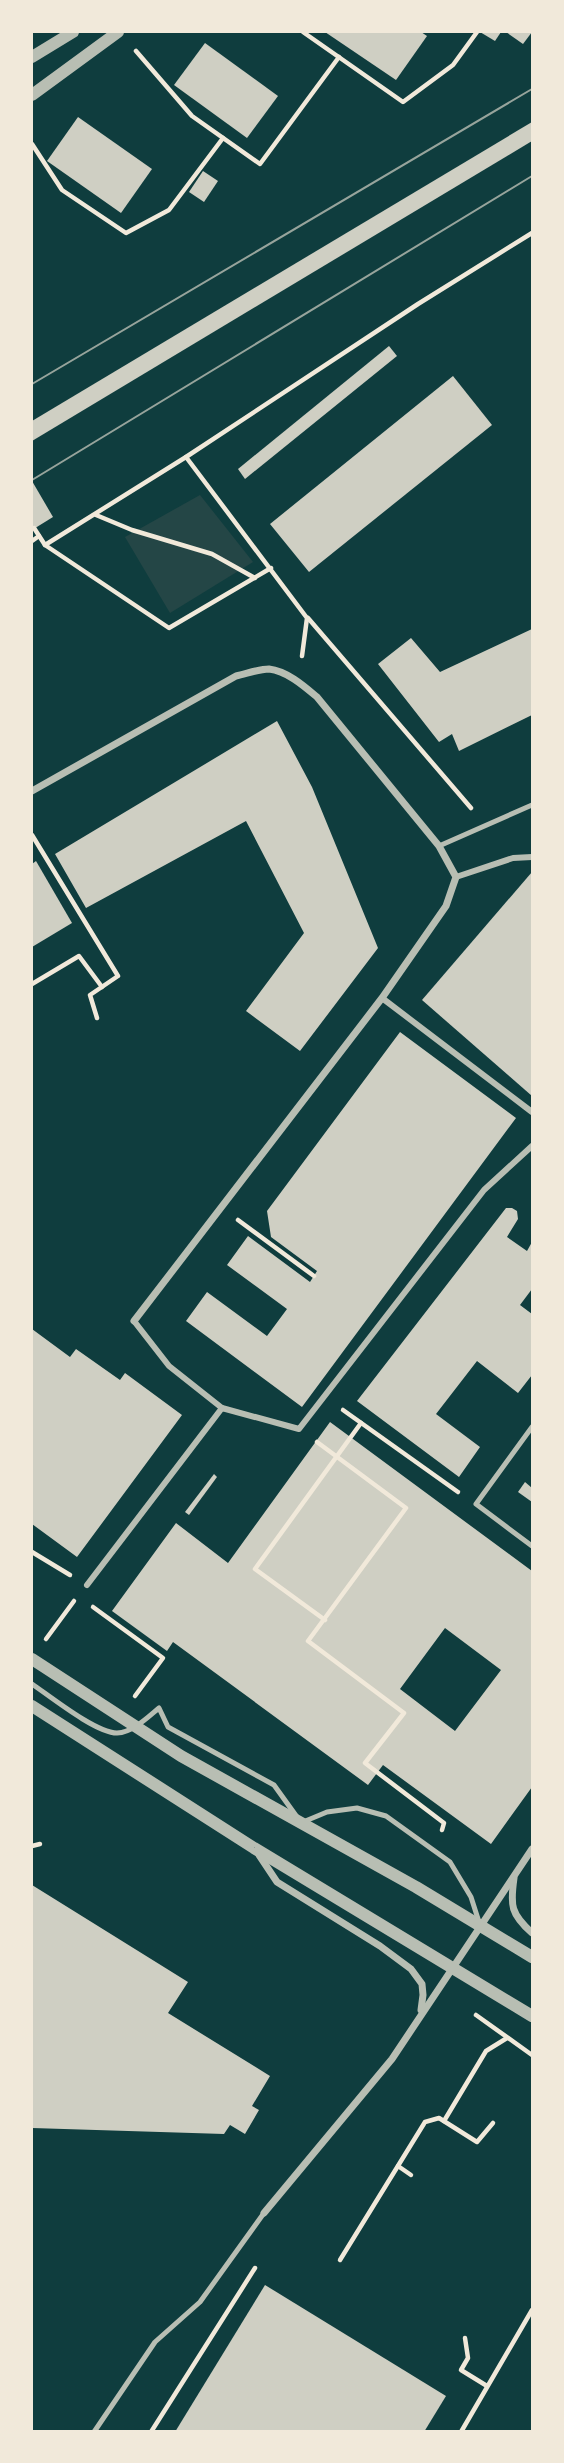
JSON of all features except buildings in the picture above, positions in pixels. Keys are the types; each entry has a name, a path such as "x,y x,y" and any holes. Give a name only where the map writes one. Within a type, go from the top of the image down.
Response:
{"street":[{"path":"32,57 73,32"},
{"path":"32,95 118,32"},
{"path":"32,791 236,676 268,669 298,682 317,697 439,846 456,877 446,906 382,998 134,1321 169,1366 222,1408 299,1429 484,1189 533,1146"},
{"path":"456,877 513,858 533,857"},
{"path":"382,998 533,1112"},
{"path":"87,1585 222,1408"},
{"path":"35,1654 134,1727 416,1887 533,1957"},
{"path":"32,1706 254,1847 533,2016"},
{"path":"254,1847 277,1882 380,1946 411,1969 422,1984 420,2014"},
{"path":"264,2213 392,2059 533,1849"},
{"path":"515,1874 513,1912 533,1933"}],"lane":[{"path":"439,846 533,805"},
{"path":"533,1427 476,1504 533,1546"},
{"path":"32,1684 101,1730 118,1733 134,1727 159,1708 168,1727 274,1785 301,1823 327,1812 357,1808 386,1816 450,1862 471,1897 480,1925"},
{"path":"94,2431 155,2342 200,2302 264,2213"}],"path":[{"path":"303,32 403,102 453,65 477,32"},
{"path":"131,45 192,116 260,164 339,57"},
{"path":"32,144 62,190 126,233 169,210 223,138"},
{"path":"45,545 96,515 418,304 533,233"},
{"path":"186,457 307,618 487,827"},
{"path":"96,515 132,530 212,554 256,578"},
{"path":"34,528 45,545 169,628 271,568"},
{"path":"32,541 39,536"},
{"path":"298,682 307,618"},
{"path":"32,835 118,976 90,995 97,1018"},
{"path":"32,984 79,956 102,987"},
{"path":"221,1208 314,1276"},
{"path":"324,1397 476,1504"},
{"path":"325,1620 255,1569 361,1423"},
{"path":"299,1429 406,1508 309,1641 404,1713 365,1763 444,1823"},
{"path":"32,1552 87,1585 35,1654"},
{"path":"106,1617 163,1658 134,1698"},
{"path":"32,1846 40,1844"},
{"path":"444,2121 486,2051 507,2038"},
{"path":"526,2051 533,2055"},
{"path":"340,2260 425,2122 439,2118 477,2142 493,2123"},
{"path":"398,2166 411,2175"},
{"path":"151,2431 256,2266"},
{"path":"461,2431 533,2311"},
{"path":"465,2338 468,2358 461,2370 488,2386"}],"shaded area":[{"path":"200,495 253,562 170,613 125,537"}],"tram line":[{"path":"32,384 532,89"},
{"path":"32,480 532,176"}]}
